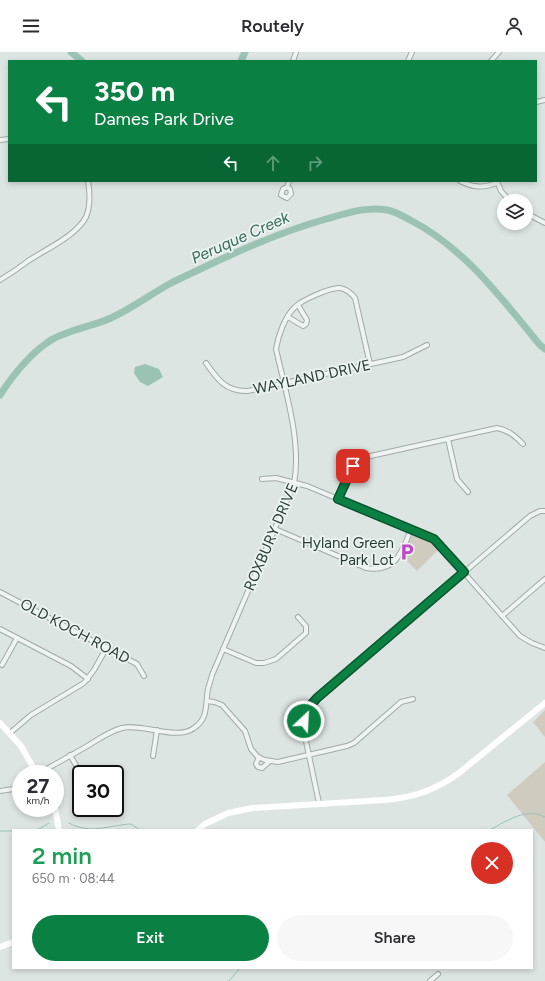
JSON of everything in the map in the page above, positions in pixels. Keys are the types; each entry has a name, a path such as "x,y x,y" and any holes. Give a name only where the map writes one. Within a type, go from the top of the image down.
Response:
{"main road":[{"path":"200,829 216,818 241,810 319,803 402,799 433,789 459,774 545,703"},
{"path":"0,723 21,746 33,765"},
{"path":"57,817 59,829"},
{"path":"0,947 12,942"}],"street":[{"path":"492,60 499,52"},
{"path":"0,280 66,237 79,226 85,217 89,206 90,192 88,182"},
{"path":"288,187 289,182"},
{"path":"463,182 481,187 497,182 504,194"},
{"path":"533,217 545,223"},
{"name":"ROXBURY DRIVE","path":"54,765 109,733 122,728 135,727 176,733 186,732 193,729 200,723 204,716 210,681 294,484 297,469 296,442 276,349 277,341 288,317 298,305 333,288 340,288 352,294 355,298 370,364"},
{"path":"288,317 303,326 306,324 307,320 298,305"},
{"name":"WAYLAND DRIVE","path":"206,362 221,383 228,388 237,391 248,391 403,358 427,345"},
{"path":"338,499 353,466 358,461 366,457 497,428 504,429 512,433 522,444"},
{"path":"448,439 457,479 468,492"},
{"path":"262,479 276,478 294,484 307,486 434,539 520,636 545,648"},
{"path":"319,803 304,736 304,721 309,708 317,698 530,516 540,511 545,511"},
{"path":"275,529 366,568 377,570 387,566 397,559 411,529"},
{"path":"502,616 545,579"},
{"name":"OLD KOCH ROAD","path":"0,592 137,664 144,676"},
{"path":"223,649 256,663 270,662 306,633 306,626 298,617"},
{"path":"0,629 71,666 88,679"},
{"path":"2,665 17,638"},
{"path":"10,733 26,718 74,690 88,679 107,647"},
{"path":"207,701 222,705 245,731 251,749 259,757 278,762 347,746 354,743 401,702 413,699"},
{"path":"304,721 296,713 297,710 301,708 309,708"},
{"path":"153,756 157,730"},
{"path":"70,756 76,765"},
{"path":"259,757 256,764 258,767 262,768 270,761"},
{"path":"0,791 12,789"},
{"path":"430,981 438,974"}],"shaded area":[{"path":"145,364 159,369 163,377 148,386 140,382 134,373 135,367"},
{"path":"415,535 427,539 440,548 417,571 408,562 400,558 411,537"},
{"path":"545,710 545,737 533,722"},
{"path":"545,762 545,842 507,795"}],"waterway":[{"name":"Peruque Creek","path":"71,52 81,60"},
{"name":"Peruque Creek","path":"241,60 245,52"},
{"name":"Peruque Creek","path":"0,395 10,380 27,360 41,347 55,338 111,318 173,282 229,255 267,239 326,219 356,211 372,209 393,211 430,232 448,245 497,293 545,349"},
{"path":"492,829 510,819 524,814 538,814 545,817"},
{"path":"39,829 49,823"},
{"path":"69,823 77,827 92,829"},
{"path":"92,829 131,824 138,829"},
{"path":"0,831 12,831"},
{"path":"229,981 239,969"}],"place":[{"name":"Hyland Green Park Lot","path":"407,552"}],"route":[{"path":"304,721 306,712 317,698 464,572 434,539 423,533 338,499 353,466"}]}
